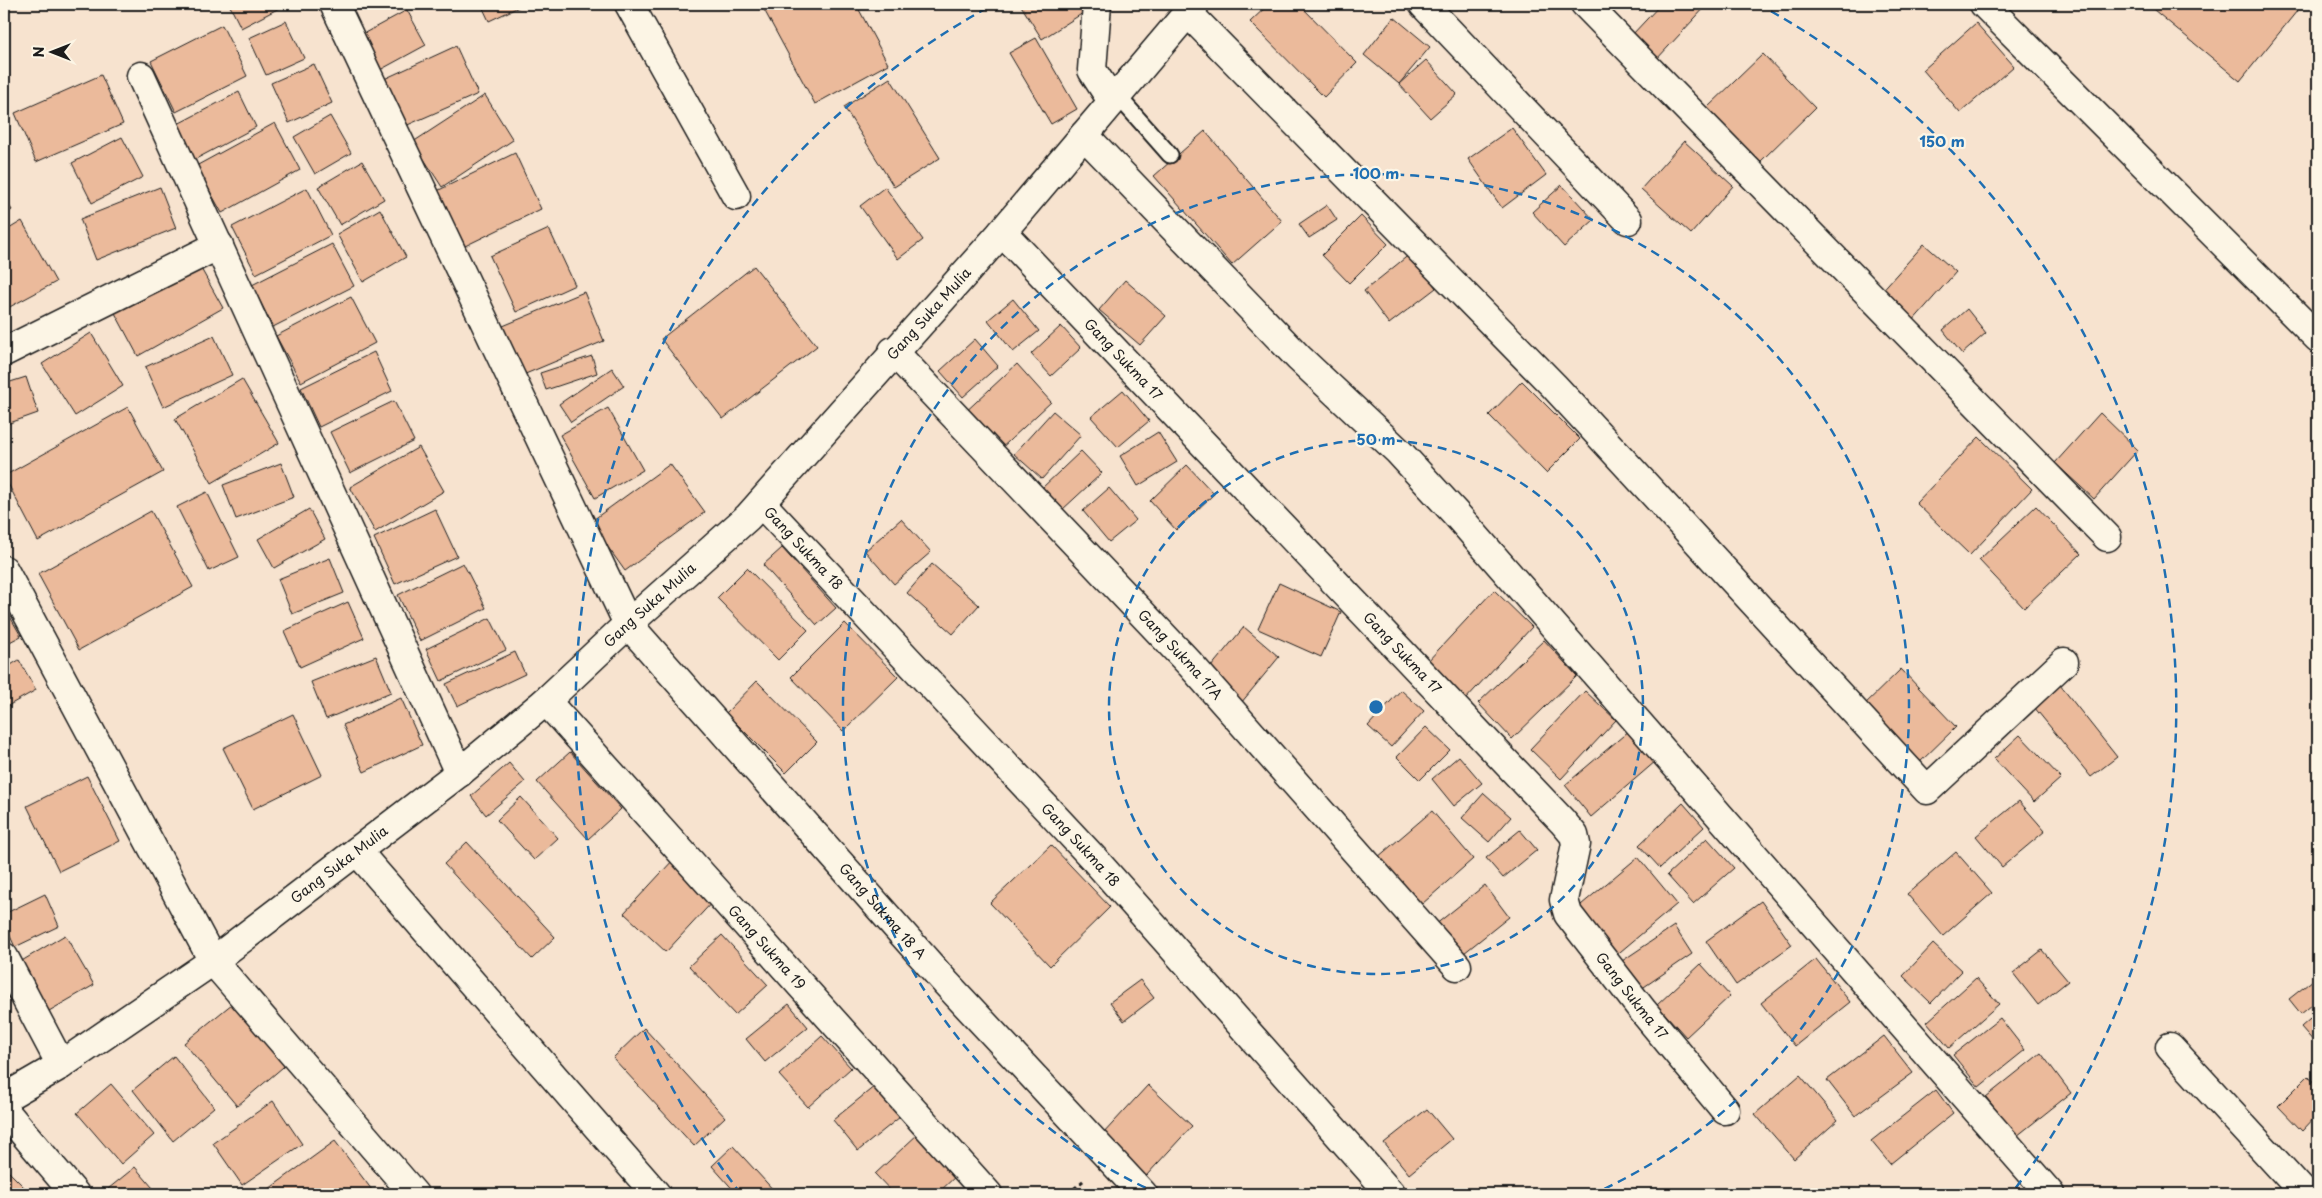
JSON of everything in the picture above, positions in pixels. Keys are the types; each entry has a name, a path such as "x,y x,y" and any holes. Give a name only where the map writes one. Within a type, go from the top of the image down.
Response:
{"street":[{"name":"Gang Sukma 18 A","path":"334,4 628,624 946,983 1143,1194"},
{"path":"629,4 736,196"},
{"path":"1097,4 1092,70 1115,98"},
{"path":"1423,4 1628,220"},
{"path":"1585,4 2107,537"},
{"path":"1984,4 2318,338"},
{"name":"Gang Suka Mulia","path":"4,1098 61,1065 213,961 459,773 546,701 628,624 748,517 893,351 1002,232 1191,8"},
{"path":"1191,8 1554,386 1927,790 2064,662"},
{"path":"141,76 459,773"},
{"path":"1084,134 1299,358 1398,452 1443,500 2050,1194"},
{"name":"Gang Sukma 17","path":"1002,232 1574,835 1576,844 1564,900 1568,914 1643,1011 1724,1110"},
{"path":"4,352 219,245"},
{"name":"Gang Sukma 17A","path":"893,351 1190,664 1458,966"},
{"name":"Gang Sukma 18","path":"760,503 1095,860 1392,1194"},
{"path":"4,570 213,961 414,1194"},
{"name":"Gang Sukma 19","path":"546,701 988,1194"},
{"path":"357,851 656,1194"},
{"path":"4,957 61,1065"},
{"path":"2170,1048 2305,1194"},
{"path":"4,1110 75,1194"}],"lane":[{"path":"1115,98 1170,155"}],"building":[{"path":"229,4 285,4 285,5 241,28"},
{"path":"481,4 525,4 489,21"},
{"path":"761,4 856,4 888,64 815,104"},
{"path":"1020,4 1077,4 1083,13 1042,39"},
{"path":"1269,4 1299,4 1357,63 1324,97 1250,22"},
{"path":"1661,4 1707,5 1656,60 1631,36"},
{"path":"2288,4 2297,11 2240,81 2148,5"},
{"path":"407,10 426,45 380,70 361,35"},
{"path":"1394,17 1430,47 1399,84 1364,55"},
{"path":"286,21 304,58 266,75 249,38"},
{"path":"1976,23 2014,66 1960,113 1923,70"},
{"path":"222,25 247,76 176,112 151,61"},
{"path":"1036,38 1077,109 1051,124 1009,53"},
{"path":"456,46 478,94 403,127 382,80"},
{"path":"1763,54 1815,108 1759,163 1707,108"},
{"path":"1426,60 1457,94 1430,118 1399,84"},
{"path":"314,64 332,103 289,123 271,83"},
{"path":"101,75 123,124 36,162 15,113"},
{"path":"890,78 940,158 894,187 844,107"},
{"path":"239,92 256,127 192,161 174,126"},
{"path":"485,95 513,140 442,187 413,142"},
{"path":"330,116 351,153 315,174 294,137"},
{"path":"275,123 300,170 222,213 196,166"},
{"path":"1512,128 1546,175 1502,208 1468,159"},
{"path":"1205,131 1282,221 1232,265 1154,176"},
{"path":"122,137 143,177 92,203 72,163"},
{"path":"1684,141 1733,186 1691,234 1641,189"},
{"path":"515,153 541,209 465,246 437,191"},
{"path":"362,161 384,199 340,225 318,187"},
{"path":"1562,185 1594,220 1564,247 1532,212"},
{"path":"160,187 176,228 96,260 80,219"},
{"path":"885,187 923,240 898,259 860,206"},
{"path":"307,188 331,235 256,274 232,227"},
{"path":"4,198 12,210 4,215"},
{"path":"1327,205 1337,220 1309,238 1299,224"},
{"path":"380,209 406,257 363,282 337,234"},
{"path":"1361,216 1388,244 1349,283 1322,255"},
{"path":"22,221 56,282 4,310 4,232"},
{"path":"549,229 575,285 516,312 490,256"},
{"path":"332,244 354,286 273,327 252,285"},
{"path":"1924,244 1956,272 1911,323 1879,294"},
{"path":"1410,254 1436,288 1389,324 1364,291"},
{"path":"199,265 223,308 138,356 114,311"},
{"path":"754,266 817,346 723,419 661,339"},
{"path":"1125,280 1166,316 1140,345 1099,310"},
{"path":"584,292 604,341 523,375 503,326"},
{"path":"351,297 375,343 301,382 276,336"},
{"path":"1013,299 1039,331 1013,352 988,320"},
{"path":"1967,309 1986,333 1962,354 1943,330"},
{"path":"1061,326 1081,348 1051,376 1031,354"},
{"path":"91,333 123,386 75,416 42,364"},
{"path":"214,336 232,375 163,407 145,367"},
{"path":"975,339 998,366 963,397 940,371"},
{"path":"374,352 392,391 319,427 301,388"},
{"path":"592,356 597,373 546,390 540,373"},
{"path":"1017,364 1051,402 996,453 962,415"},
{"path":"612,368 624,386 571,422 559,404"},
{"path":"26,377 38,413 4,425 4,384"},
{"path":"242,379 279,443 212,483 175,419"},
{"path":"1522,381 1580,439 1546,473 1489,415"},
{"path":"1123,390 1149,421 1118,447 1091,417"},
{"path":"394,401 414,441 350,473 330,432"},
{"path":"128,407 163,472 38,541 4,476"},
{"path":"608,408 643,470 595,498 560,435"},
{"path":"1053,411 1081,435 1042,479 1014,454"},
{"path":"2100,413 2138,450 2094,499 2055,463"},
{"path":"1158,432 1177,462 1138,486 1120,456"},
{"path":"1979,437 2032,489 1970,555 1916,503"},
{"path":"419,447 444,491 375,532 350,487"},
{"path":"1081,451 1102,473 1062,510 1042,488"},
{"path":"281,463 294,497 236,519 223,485"},
{"path":"670,464 705,512 625,571 590,522"},
{"path":"1187,465 1214,494 1176,530 1150,501"},
{"path":"1109,488 1136,520 1109,542 1083,511"},
{"path":"207,492 239,557 209,571 177,507"},
{"path":"2036,506 2081,554 2024,608 1979,560"},
{"path":"309,509 325,539 274,568 258,539"},
{"path":"435,509 457,556 395,584 374,538"},
{"path":"151,511 193,587 79,650 38,574"},
{"path":"901,519 931,552 894,584 865,551"},
{"path":"782,548 836,608 817,625 763,565"},
{"path":"330,558 344,593 292,614 278,579"},
{"path":"463,563 486,608 420,641 398,595"},
{"path":"932,564 979,605 953,634 907,593"},
{"path":"747,568 808,630 778,660 717,598"},
{"path":"1279,583 1341,612 1321,657 1258,629"},
{"path":"1494,590 1532,627 1465,700 1426,663"},
{"path":"348,602 364,638 300,667 284,631"},
{"path":"4,606 21,636 4,645"},
{"path":"490,618 506,650 441,681 426,649"},
{"path":"845,623 898,677 843,731 791,677"},
{"path":"1244,627 1279,657 1241,703 1206,673"},
{"path":"1544,640 1577,676 1512,739 1478,703"},
{"path":"515,652 525,674 457,706 446,684"},
{"path":"376,656 391,692 326,719 311,682"},
{"path":"19,660 36,690 4,708 4,669"},
{"path":"1901,669 1956,727 1916,766 1861,708"},
{"path":"757,681 817,742 786,773 726,713"},
{"path":"2060,685 2117,757 2091,777 2034,707"},
{"path":"1401,690 1424,711 1391,747 1368,726"},
{"path":"1585,691 1616,720 1561,779 1530,749"},
{"path":"401,698 422,745 364,772 343,725"},
{"path":"293,714 322,775 253,809 223,748"},
{"path":"1426,727 1450,750 1420,780 1397,757"},
{"path":"1630,730 1656,761 1591,817 1565,785"},
{"path":"2020,735 2061,778 2034,802 1994,759"},
{"path":"570,752 621,809 588,839 537,782"},
{"path":"1459,756 1482,783 1454,806 1432,779"},
{"path":"509,763 525,782 486,815 471,796"},
{"path":"87,776 120,841 59,871 27,806"},
{"path":"1484,793 1511,817 1489,842 1462,818"},
{"path":"521,797 558,838 534,860 497,820"},
{"path":"2019,801 2045,831 2002,867 1976,836"},
{"path":"1683,803 1704,827 1660,868 1639,845"},
{"path":"1432,811 1473,859 1413,912 1371,863"},
{"path":"1520,830 1537,850 1503,878 1486,858"},
{"path":"1707,838 1734,868 1693,904 1667,875"},
{"path":"467,842 555,937 532,959 444,864"},
{"path":"1051,845 1110,907 1050,966 990,903"},
{"path":"1956,852 1992,893 1943,936 1907,894"},
{"path":"1638,857 1677,904 1614,957 1575,910"},
{"path":"674,859 716,898 666,952 624,913"},
{"path":"1485,885 1509,917 1459,957 1435,925"},
{"path":"45,894 59,926 15,947 4,923 4,914"},
{"path":"1761,901 1792,945 1736,985 1706,941"},
{"path":"1674,926 1692,954 1641,989 1622,961"},
{"path":"65,935 94,985 49,1011 20,962"},
{"path":"722,935 768,985 735,1015 689,966"},
{"path":"1933,944 1962,971 1931,1003 1903,976"},
{"path":"2042,950 2068,981 2038,1005 2013,973"},
{"path":"1816,959 1850,1002 1795,1046 1761,1003"},
{"path":"1701,964 1730,996 1686,1037 1657,1005"},
{"path":"2318,976 2318,1000 2301,1014 2289,999"},
{"path":"1976,978 1999,1004 1949,1048 1927,1022"},
{"path":"1140,980 1154,998 1124,1021 1110,1002"},
{"path":"238,999 289,1062 237,1106 184,1043"},
{"path":"789,1004 808,1027 765,1062 746,1039"},
{"path":"2318,1012 2318,1040 2315,1043 2301,1027"},
{"path":"2000,1018 2025,1050 1979,1087 1953,1055"},
{"path":"644,1028 725,1117 694,1146 613,1058"},
{"path":"822,1036 851,1068 808,1107 779,1075"},
{"path":"1884,1036 1913,1073 1855,1116 1827,1080"},
{"path":"2041,1053 2071,1093 2017,1136 1986,1097"},
{"path":"174,1056 214,1107 173,1141 133,1090"},
{"path":"1800,1075 1838,1120 1794,1159 1755,1114"},
{"path":"2308,1076 2318,1087 2318,1114 2302,1131 2278,1106"},
{"path":"111,1084 154,1135 121,1164 77,1113"},
{"path":"1148,1085 1192,1126 1146,1176 1102,1135"},
{"path":"875,1086 900,1117 858,1151 833,1120"},
{"path":"1936,1090 1953,1113 1890,1164 1871,1141"},
{"path":"273,1101 302,1144 242,1185 213,1143"},
{"path":"1427,1109 1452,1139 1409,1174 1384,1143"},
{"path":"919,1133 958,1174 937,1194 894,1194 875,1174"},
{"path":"335,1141 375,1194 262,1194"},
{"path":"733,1146 777,1194 737,1194 712,1166"},
{"path":"4,1167 31,1194 4,1194"},
{"path":"135,1167 158,1194 103,1193"}]}
